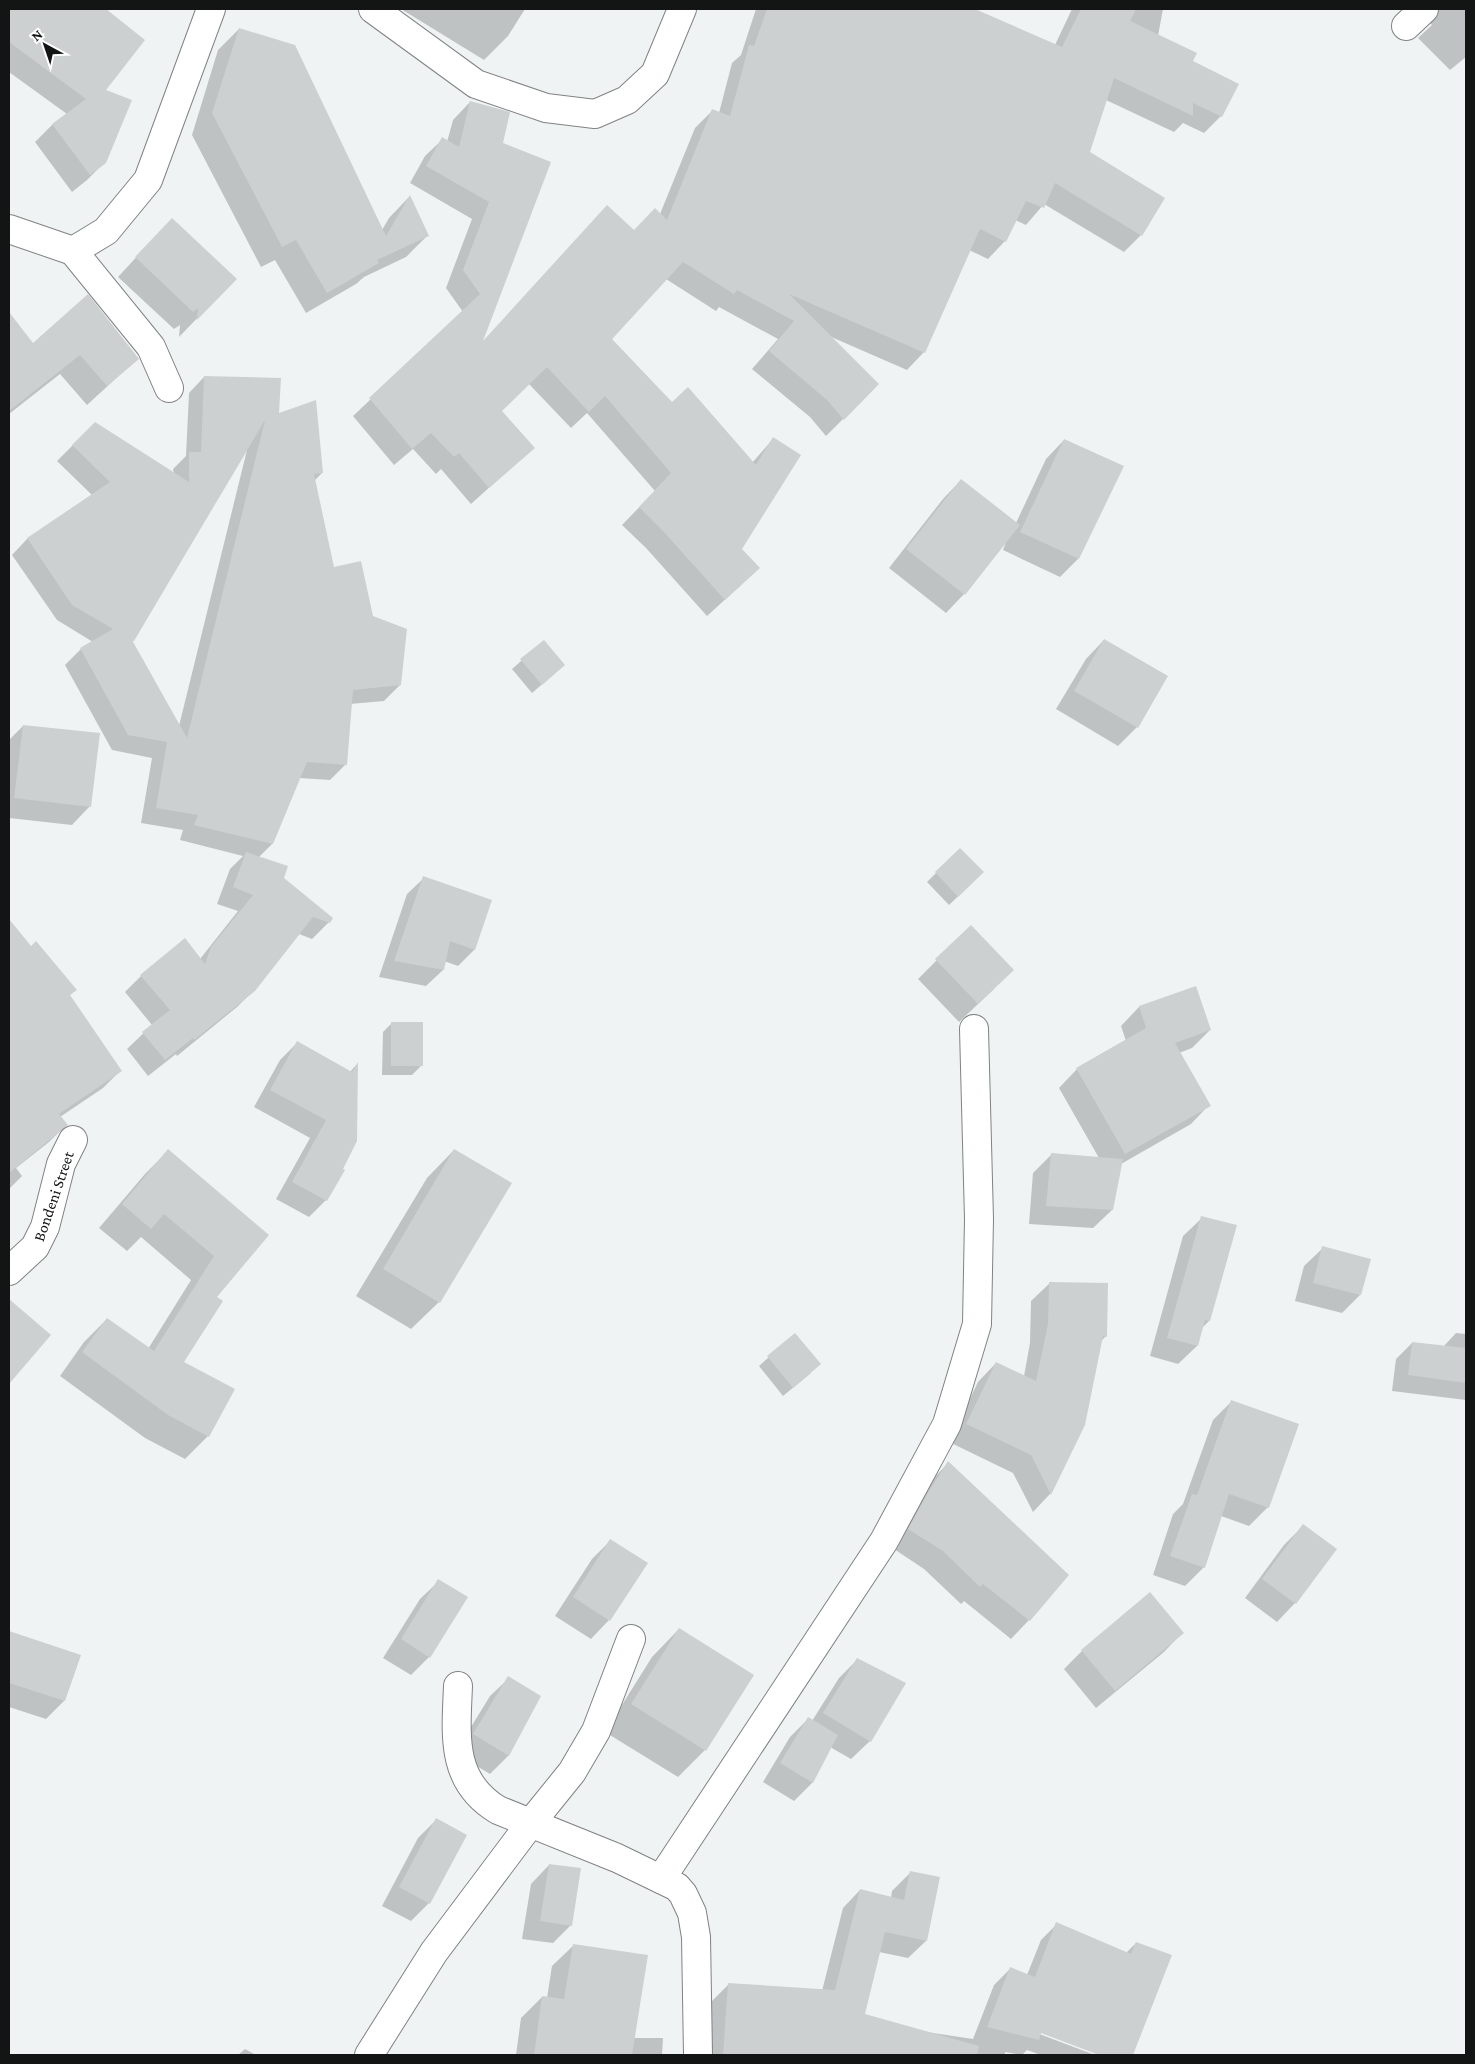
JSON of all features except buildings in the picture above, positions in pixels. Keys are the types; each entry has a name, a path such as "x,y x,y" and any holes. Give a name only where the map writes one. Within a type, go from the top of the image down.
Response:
{"street":[{"path":"73,251 106,232 148,180 211,9"},
{"path":"373,9 476,84 546,108 595,114 627,100 655,74 682,9"},
{"path":"9,229 73,251 151,347 169,388"},
{"path":"661,1879 884,1541 947,1424 977,1324 979,1219 974,1029"},
{"name":"Bondeni Street","path":"9,1271 36,1247 45,1227 60,1164 73,1140"},
{"path":"369,2055 434,1952 530,1824 572,1772 596,1731 631,1639"},
{"path":"458,1686 456,1739 462,1768 484,1802 530,1824 617,1858 661,1879 677,1888 683,1894 692,1913 696,1937 698,2055"}]}
